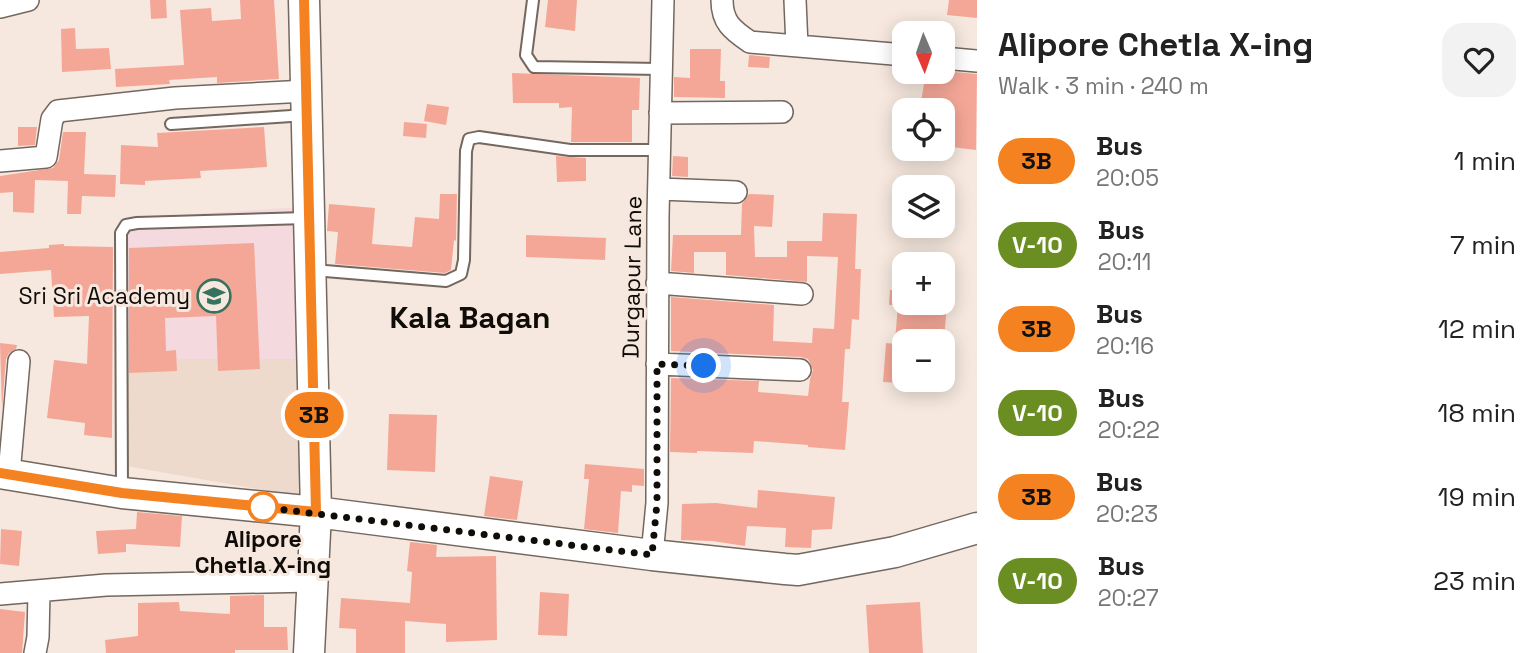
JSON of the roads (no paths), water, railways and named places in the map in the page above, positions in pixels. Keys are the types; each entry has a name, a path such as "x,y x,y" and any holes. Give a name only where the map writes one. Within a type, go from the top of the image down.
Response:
{"main road":[{"path":"304,0 316,512 309,653"},
{"path":"4,473 122,493 316,512 652,555 798,570 895,552 977,528"}],"street":[{"path":"0,7 29,0"},
{"name":"Durgapur Lane","path":"652,555 657,503 657,283 663,0"},
{"path":"722,0 722,15 732,30 750,42 892,54"},
{"path":"795,0 797,46"},
{"path":"956,59 977,61"},
{"path":"0,161 46,157 51,119 58,111 175,98 306,103"},
{"path":"660,113 782,112"},
{"path":"660,189 736,192"},
{"path":"657,283 802,294"},
{"path":"4,473 19,361"},
{"path":"657,364 800,370"},
{"path":"0,594 106,585 312,581"},
{"path":"35,653 39,592"}],"lane":[{"path":"533,0 526,55 534,67 661,69"},
{"path":"172,124 306,103"},
{"path":"309,269 446,281 461,274 464,260 466,151 469,139 479,137 570,150 660,150"},
{"path":"122,493 121,233 126,225 309,218"}],"place":[{"name":"Sri Sri Academy","path":"214,296"},
{"name":"Alipore Chetla X-ing","path":"263,507"}],"district":[{"name":"Kala Bagan","path":"470,317"}]}
